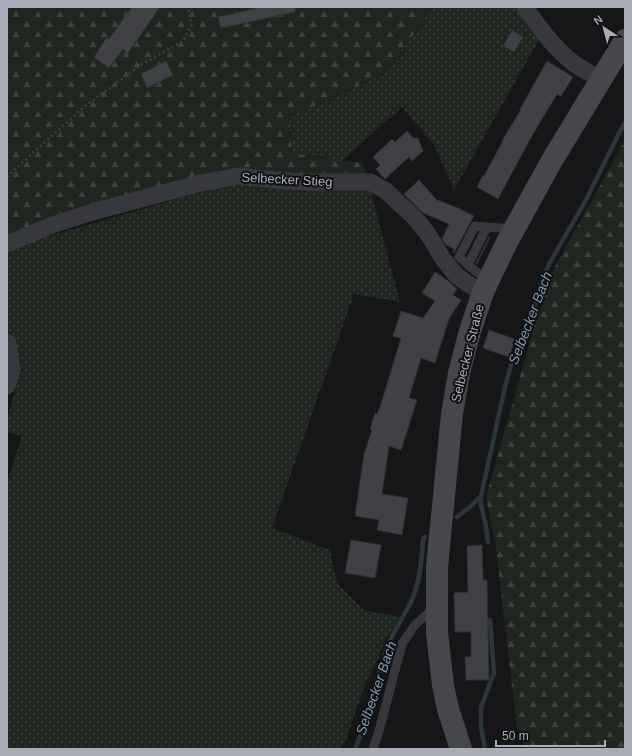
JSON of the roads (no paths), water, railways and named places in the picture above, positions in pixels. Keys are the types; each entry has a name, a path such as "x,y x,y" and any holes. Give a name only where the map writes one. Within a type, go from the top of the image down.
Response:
{"main road":[{"name":"Selbecker Straße","path":"460,749 448,709 443,685 437,633 437,568 452,414 459,373 470,331 486,286 503,250 552,162 625,40"}],"street":[{"path":"526,7 543,32 571,62 602,80"},
{"name":"Selbecker Stieg","path":"7,244 54,224 90,213 201,183 239,176 294,181 370,182 386,192 413,216 428,234 443,259 456,275 468,284 486,286"},
{"path":"7,343 12,370 7,386"}],"lane":[{"path":"486,286 468,265 487,227 514,229"},
{"path":"373,749 402,644 415,625 437,605"}],"waterway":[{"name":"Selbecker Bach","path":"457,517 481,496 511,365 535,306 540,285 549,264 586,200 625,123"},
{"path":"481,496 481,505 488,542"},
{"name":"Selbecker Bach","path":"355,749 364,725 386,650 411,602 417,587 423,539 425,537"},
{"path":"485,749 481,726 481,707 494,673 490,620"}]}
